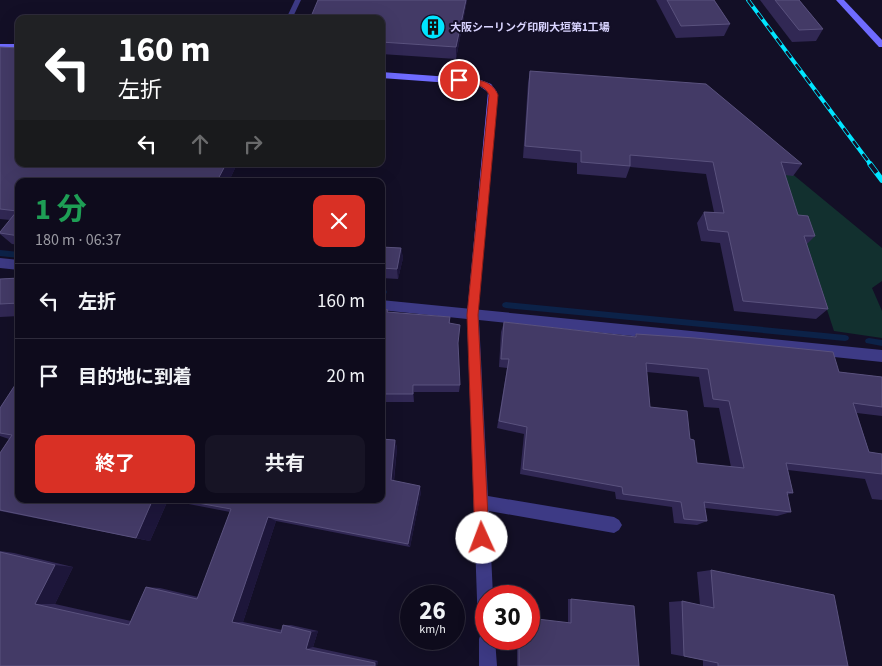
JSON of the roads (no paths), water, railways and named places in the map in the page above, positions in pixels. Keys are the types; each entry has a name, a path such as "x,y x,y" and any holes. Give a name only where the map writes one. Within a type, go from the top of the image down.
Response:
{"street":[{"path":"840,0 882,45"},
{"path":"0,46 15,47"},
{"path":"385,75 478,82 491,88 494,95 473,315 484,585"},
{"path":"0,263 15,265"},
{"path":"385,305 882,356"},
{"path":"481,502 614,525"},
{"path":"487,650 488,666"}],"lane":[{"path":"291,15 298,0"}],"waterway":[{"path":"0,253 15,255"},
{"path":"506,305 845,338"},
{"path":"869,341 882,343"}],"railway":[{"path":"748,0 871,165"},
{"path":"870,164 882,180"}],"place":[{"name":"大阪シーリング印刷大垣第1工場","path":"433,27"}]}
